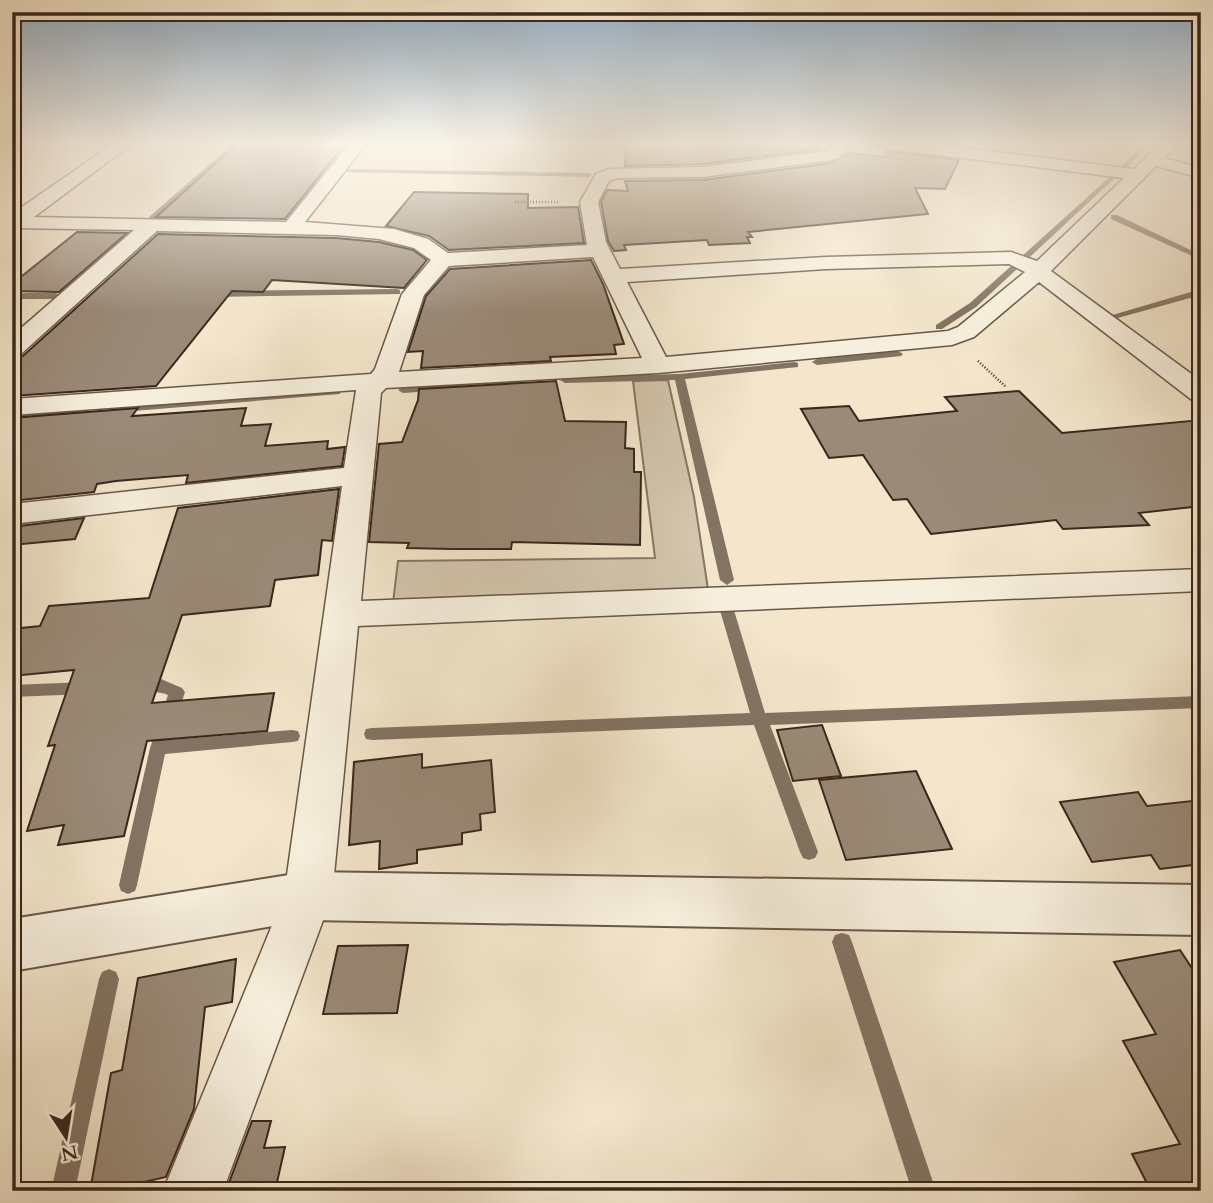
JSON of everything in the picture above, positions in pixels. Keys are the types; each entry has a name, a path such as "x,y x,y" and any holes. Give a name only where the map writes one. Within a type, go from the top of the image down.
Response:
{"street":[{"path":"13,222 45,199"},
{"path":"291,228 314,199"},
{"path":"591,199 599,250 658,365"},
{"path":"12,407 377,381 658,365 953,338 966,332 1026,265 1109,199"},
{"path":"13,222 336,229 384,234 433,248 443,260"},
{"path":"12,349 152,225"},
{"path":"193,1191 308,896 368,392 387,370 413,294 443,260 599,250"},
{"path":"613,276 826,263 1026,265 1195,385"},
{"path":"12,514 358,475"},
{"path":"341,614 1201,580"},
{"path":"12,944 308,896 1201,910"}],"path":[{"path":"516,202 589,202"}],"shaded area":[{"path":"668,380 694,497 708,589 393,603 398,561 655,558 633,381"}],"building":[{"path":"176,199 301,199 285,219 156,217"},
{"path":"408,199 528,199 528,208 578,207 584,243 449,250 429,236 386,226"},
{"path":"602,199 921,199 928,214 748,232 752,237 747,237 750,243 709,245 707,240 624,245 626,250 614,251 608,241"},
{"path":"77,232 127,233 59,292 12,291 12,284"},
{"path":"158,234 336,238 379,242 413,250 427,260 404,288 272,280 263,292 232,291 156,386 12,396 12,360 23,356"},
{"path":"591,260 603,284 624,344 614,345 616,354 550,357 551,361 421,368 423,351 408,352 426,296 450,269"},
{"path":"556,381 565,421 626,422 625,448 634,449 634,472 641,472 640,545 512,542 511,549 451,549 407,548 409,543 369,542 379,444 402,442 418,400 419,389"},
{"path":"1019,391 1062,433 1201,420 1201,506 1139,513 1149,525 1063,529 1056,520 931,534 907,499 893,500 863,455 829,458 801,409 849,406 859,421 957,411 945,397"},
{"path":"138,408 132,416 246,408 241,426 271,424 265,446 328,441 327,449 345,447 342,466 186,483 188,475 116,481 97,484 94,492 12,501 12,418"},
{"path":"339,489 332,541 322,540 318,575 275,580 270,606 182,615 152,703 274,693 267,731 147,741 124,836 58,845 64,825 27,831 55,745 48,746 74,670 12,676 12,629 40,626 49,606 149,598 178,508"},
{"path":"84,518 75,539 12,545 12,527"},
{"path":"822,725 841,776 793,781 777,730"},
{"path":"422,754 422,768 491,760 495,812 480,814 481,830 462,833 462,844 417,850 417,863 379,869 380,841 349,845 354,762"},
{"path":"916,771 952,849 846,860 819,780"},
{"path":"1138,792 1147,806 1201,800 1201,864 1160,869 1151,855 1092,862 1060,802"},
{"path":"408,945 397,1013 323,1014 338,946"},
{"path":"1180,950 1201,982 1201,1181 1151,1191 1132,1154 1180,1144 1123,1041 1156,1034 1114,962"},
{"path":"236,959 232,1002 205,1007 194,1109 166,1177 105,1191 90,1191 111,1073 122,1070 138,978"},
{"path":"252,1121 271,1121 264,1148 285,1147 275,1191 226,1191"}],"waterway":[{"path":"152,219 174,199"},
{"path":"939,327 973,305 1089,199"},
{"path":"1114,217 1201,258"},
{"path":"213,294 397,292"},
{"path":"1114,316 1201,292"},
{"path":"12,296 56,296"},
{"path":"817,362 898,354"},
{"path":"679,377 794,365"},
{"path":"565,380 679,377"},
{"path":"679,377 727,580"},
{"path":"403,390 518,383"},
{"path":"121,409 336,392"},
{"path":"12,418 80,413"},
{"path":"726,607 759,719"},
{"path":"141,686 161,685 177,692 158,748"},
{"path":"12,691 86,688"},
{"path":"759,719 1201,702"},
{"path":"372,734 759,719"},
{"path":"759,719 809,852"},
{"path":"158,748 292,736"},
{"path":"128,885 158,748"},
{"path":"842,942 924,1191"},
{"path":"63,1191 109,979"}]}
